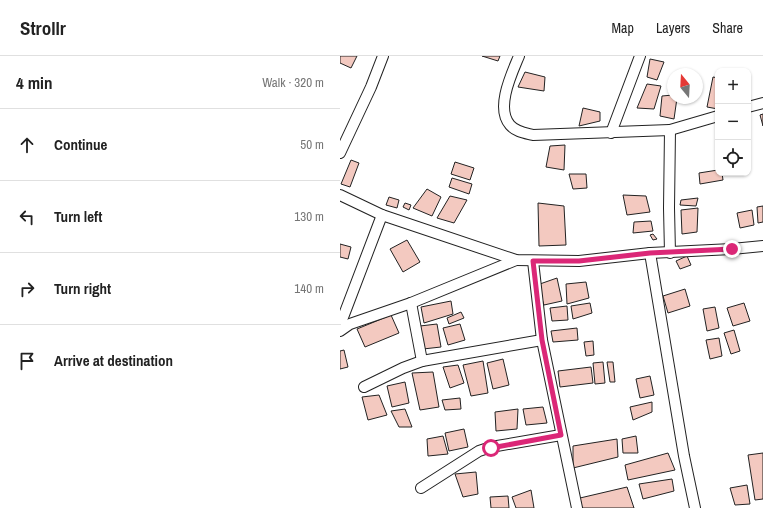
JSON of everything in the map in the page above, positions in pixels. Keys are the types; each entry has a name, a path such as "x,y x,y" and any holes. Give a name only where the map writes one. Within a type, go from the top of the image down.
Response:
{"street":[{"path":"340,153 371,87 383,56"},
{"path":"519,56 506,89 505,97 505,115 510,125 518,131 533,135 670,130 715,117"},
{"path":"611,133 640,56"},
{"path":"751,106 763,103"},
{"path":"670,130 670,252"},
{"path":"340,194 382,214 516,260 579,261 650,253 763,246"},
{"path":"340,331 382,214"},
{"path":"650,253 684,456 695,508"},
{"path":"344,321 411,303 516,260"},
{"path":"533,261 542,340 577,508"},
{"path":"411,303 422,361"},
{"path":"364,387 403,368 422,361 542,340"},
{"path":"421,488 478,451 561,435"}],"building":[{"path":"340,56 357,56 351,68 340,63"},
{"path":"482,56 500,56 498,61"},
{"path":"650,59 664,62 657,80 647,77"},
{"path":"525,72 545,77 544,91 518,87"},
{"path":"713,77 715,77 715,108 707,107"},
{"path":"647,84 661,86 654,109 637,108"},
{"path":"662,96 667,96 667,104 676,104 674,119 660,116"},
{"path":"583,108 600,112 600,121 579,126"},
{"path":"763,114 763,126 760,115"},
{"path":"565,145 564,170 546,167 550,146"},
{"path":"351,160 359,163 350,187 341,184"},
{"path":"455,162 474,168 470,180 451,174"},
{"path":"715,170 715,176 722,176 723,180 700,184 699,173"},
{"path":"569,174 586,174 587,188 573,189"},
{"path":"452,178 472,184 469,194 449,187"},
{"path":"427,189 441,197 432,216 413,208"},
{"path":"623,195 646,196 650,212 627,215"},
{"path":"450,196 467,200 454,223 437,218"},
{"path":"389,197 399,200 397,208 386,205"},
{"path":"698,198 696,206 680,205 681,200"},
{"path":"405,203 411,205 409,210 403,207"},
{"path":"538,203 564,206 566,245 539,246"},
{"path":"763,206 763,222 758,223 757,207"},
{"path":"698,208 697,232 682,234 681,210"},
{"path":"752,210 754,225 740,228 737,213"},
{"path":"651,221 653,231 633,233 634,222"},
{"path":"653,234 657,239 653,240 650,235"},
{"path":"407,240 420,262 403,272 390,249"},
{"path":"340,244 351,247 348,259 340,257"},
{"path":"687,256 691,265 680,269 676,261"},
{"path":"557,278 562,301 544,305 537,285"},
{"path":"586,282 589,298 567,304 566,284"},
{"path":"685,289 690,306 668,313 663,296"},
{"path":"451,301 453,314 424,323 421,307"},
{"path":"590,303 592,313 573,319 571,306"},
{"path":"744,303 750,321 733,326 727,308"},
{"path":"567,306 568,320 552,321 550,308"},
{"path":"715,307 719,328 707,331 703,309"},
{"path":"461,312 464,318 449,324 447,318"},
{"path":"391,315 399,333 365,347 357,329"},
{"path":"437,324 441,347 423,349 420,326"},
{"path":"460,324 465,340 448,345 443,328"},
{"path":"577,328 578,340 553,342 551,331"},
{"path":"734,330 740,351 731,354 724,333"},
{"path":"719,338 722,356 710,359 706,340"},
{"path":"593,341 594,355 586,356 584,342"},
{"path":"344,350 348,367 340,369 340,351"},
{"path":"503,359 509,385 493,389 487,363"},
{"path":"483,361 488,393 471,396 463,365"},
{"path":"603,362 605,383 595,384 593,363"},
{"path":"607,362 613,362 615,382 610,382"},
{"path":"458,365 464,383 450,388 443,367"},
{"path":"591,367 593,383 560,387 558,371"},
{"path":"433,372 439,407 420,410 412,373"},
{"path":"650,376 654,395 640,398 636,379"},
{"path":"405,382 409,403 392,407 387,386"},
{"path":"379,395 387,415 368,420 362,397"},
{"path":"460,398 461,409 445,410 442,400"},
{"path":"652,402 652,412 633,420 630,407"},
{"path":"543,407 547,423 526,425 523,409"},
{"path":"405,409 412,427 399,427 391,411"},
{"path":"518,409 517,429 496,431 495,412"},
{"path":"464,429 468,447 449,451 445,433"},
{"path":"443,436 448,454 428,456 427,439"},
{"path":"636,436 638,453 623,453 622,439"},
{"path":"617,439 618,457 573,468 573,446"},
{"path":"668,453 675,470 628,480 625,465"},
{"path":"763,453 763,499 755,500 748,455"},
{"path":"476,472 478,494 463,497 455,474"},
{"path":"672,479 674,491 643,499 639,484"},
{"path":"747,485 750,504 735,505 730,488"},
{"path":"627,487 634,508 582,508 580,498"},
{"path":"531,490 534,508 516,508 512,497"},
{"path":"508,496 509,508 491,508 490,497"}],"route":[{"path":"491,448 561,435 542,340 533,261 579,261 650,253 732,249"}]}
